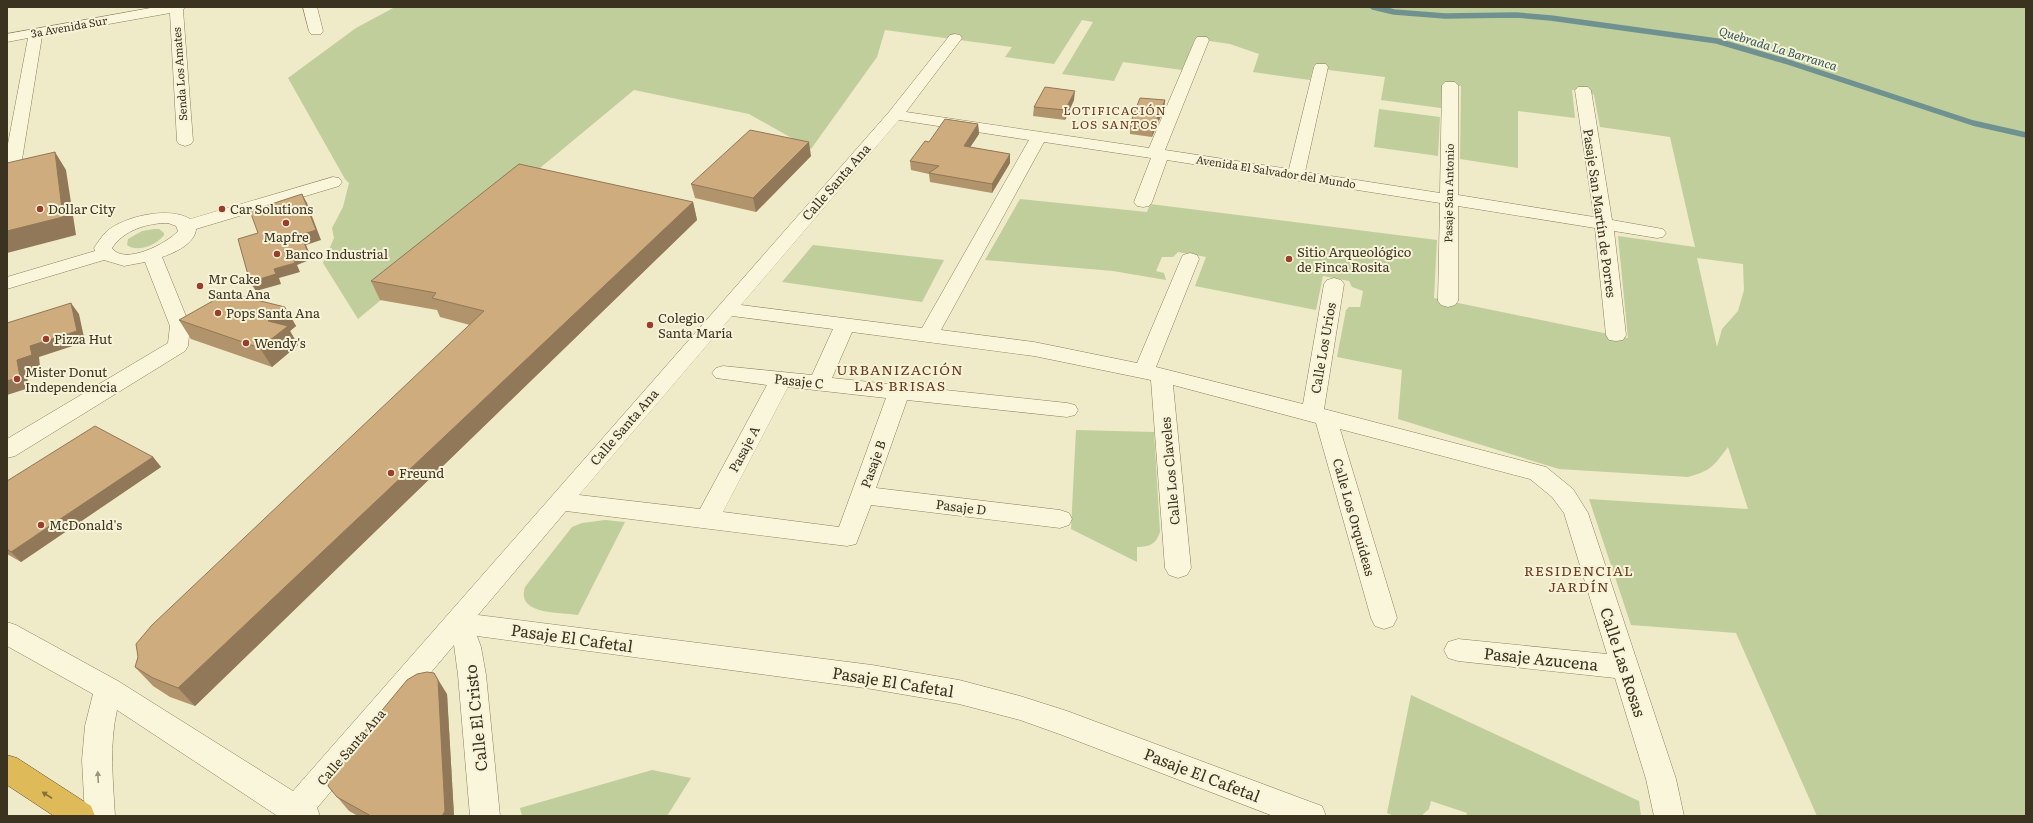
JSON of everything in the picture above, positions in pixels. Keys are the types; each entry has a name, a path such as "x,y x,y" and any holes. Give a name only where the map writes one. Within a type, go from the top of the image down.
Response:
{"highway":[{"path":"7,768 80,816"}],"street":[{"name":"3a Avenida Sur","path":"7,38 177,7"},
{"name":"Senda Los Amates","path":"177,7 185,141"},
{"path":"310,7 316,32"},
{"path":"10,178 36,32"},
{"name":"Calle Santa Ana","path":"297,814 560,501 895,115 955,38"},
{"path":"1143,202 1158,154 1202,40"},
{"path":"1296,174 1321,67"},
{"name":"Pasaje San Antonio","path":"1448,301 1450,85"},
{"name":"Pasaje San Martín de Porres","path":"1583,90 1604,224 1616,335"},
{"name":"Avenida El Salvador del Mundo","path":"895,115 1296,174 1657,233"},
{"path":"928,336 1039,136"},
{"path":"187,226 333,182"},
{"path":"164,218 175,218 187,226 187,232 182,239 152,256 120,260 111,258 105,254 103,248 106,241 114,234 137,223 164,218"},
{"path":"7,283 105,254"},
{"path":"7,450 178,346 180,326 152,256"},
{"path":"1153,373 1190,260"},
{"name":"Calle Los Urios","path":"1318,414 1334,284"},
{"name":"Calle Las Rosas","path":"726,309 1034,349 1153,373 1519,466 1538,473 1552,482 1567,497 1576,513 1661,779 1669,816"},
{"path":"818,383 845,325"},
{"name":"Pasaje C","path":"722,372 1067,410"},
{"name":"Calle Los Claveles","path":"1153,373 1178,568"},
{"name":"Pasaje A","path":"707,519 781,379"},
{"name":"Pasaje B","path":"707,519 847,537 899,392"},
{"name":"Calle Los Orquídeas","path":"1318,414 1384,618"},
{"name":"Pasaje D","path":"862,495 1060,519"},
{"path":"560,501 707,519"},
{"name":"Calle El Cristo","path":"458,623 468,647 472,675 485,816"},
{"name":"Pasaje El Cafetal","path":"458,623 872,677 959,692 1040,715 1311,816"},
{"path":"7,633 108,689 297,814"},
{"name":"Pasaje Azucena","path":"1458,650 1624,667"},
{"path":"100,816 97,760 99,726 108,689"}],"green space":[{"path":"395,7 2026,7 2026,816 1817,816 1736,633 1631,625 1589,499 1748,509 1728,447 1719,459 1708,469 1688,477 1559,469 1398,419 1402,370 1337,357 1346,310 1349,307 1360,307 1363,291 1352,287 1349,281 1323,276 1316,310 1195,286 1206,257 1178,252 1173,257 1162,257 1156,271 1164,273 1166,280 1113,271 985,260 1020,199 1147,212 1150,204 1437,240 1434,298 1628,338 1618,236 1695,247 1670,137 1600,127 1594,95 1584,90 1572,90 1575,118 1518,111 1518,168 1460,159 1461,86 1442,84 1441,108 1381,100 1385,77 1329,70 1314,65 1310,80 1253,72 1259,54 1230,44 1195,39 1182,70 1123,62 1114,81 1062,74 1093,22 1082,20 1054,64 1005,57 1012,47 885,30 877,57 811,149 749,114 634,90 358,319 323,263 334,238 332,228 343,207 349,183 345,179 288,78 356,28","holes":["1697,258 1743,264 1744,290 1738,311 1722,329 1717,347"]},
{"path":"1379,109 1440,117 1438,156 1374,147"},
{"path":"159,229 164,233 164,235 152,245 136,248 127,245 128,239 142,231"},
{"path":"813,245 944,260 922,302 782,282"},
{"path":"1076,430 1154,432 1160,532 1157,539 1152,544 1137,547 1137,562 1071,529"},
{"path":"605,520 625,522 578,615 541,610 527,603 524,596 525,587 572,527 582,523"},
{"path":"1411,695 1639,801 1641,816 1466,816 1467,813 1431,801 1429,809 1421,816 1394,816 1387,813"},
{"path":"652,770 691,778 667,816 522,816 520,808"}],"building":[{"path":"1045,87 1075,91 1065,110 1034,107"},
{"path":"1140,98 1165,100 1153,128 1130,124"},
{"path":"945,119 978,124 964,146 1010,154 992,184 929,173 939,166 910,161 925,141 929,142"},
{"path":"750,130 809,142 753,198 691,184"},
{"path":"55,152 63,217 7,231 7,163"},
{"name":"Freund","path":"519,164 693,202 178,688 153,678 135,667 138,657 136,644 152,625 484,311 432,298 436,293 371,281"},
{"path":"302,194 316,230 301,235 307,250 292,255 295,263 274,269 276,274 250,282 238,239 258,233 250,211"},
{"path":"236,295 285,307 268,321 288,326 260,348 179,320 218,298"},
{"path":"71,303 77,331 30,346 32,355 17,360 20,377 7,381 7,323"},
{"name":"McDonald's","path":"95,426 153,457 11,552 7,549 7,481"},
{"path":"427,672 434,673 438,680 445,811 442,816 371,816 337,797 328,786 329,778 335,767 407,680 417,674"}],"waterway":[{"name":"Quebrada La Barranca","path":"1373,7 1394,12 1445,16 1516,15 1551,18 1717,41 1785,61 1973,123 2026,135"}],"place":[{"name":"Dollar City","path":"40,209"},
{"name":"Car Solutions","path":"222,209"},
{"name":"Mapfre","path":"286,223"},
{"name":"Banco Industrial","path":"277,254"},
{"name":"Sitio Arqueológico de Finca Rosita","path":"1289,259"},
{"name":"Mr Cake Santa Ana","path":"200,286"},
{"name":"Pops Santa Ana","path":"218,313"},
{"name":"Colegio Santa María","path":"650,325"},
{"name":"Pizza Hut","path":"46,339"},
{"name":"Wendy's","path":"246,343"},
{"name":"Mister Donut Independencia","path":"17,379"},
{"name":"Freund","path":"391,473"},
{"name":"McDonald's","path":"41,525"}],"district":[{"name":"LOTIFICACIÓN LOS SANTOS","path":"1115,118"},
{"name":"URBANIZACIÓN LAS BRISAS","path":"900,378"},
{"name":"RESIDENCIAL JARDÍN","path":"1579,580"}]}
